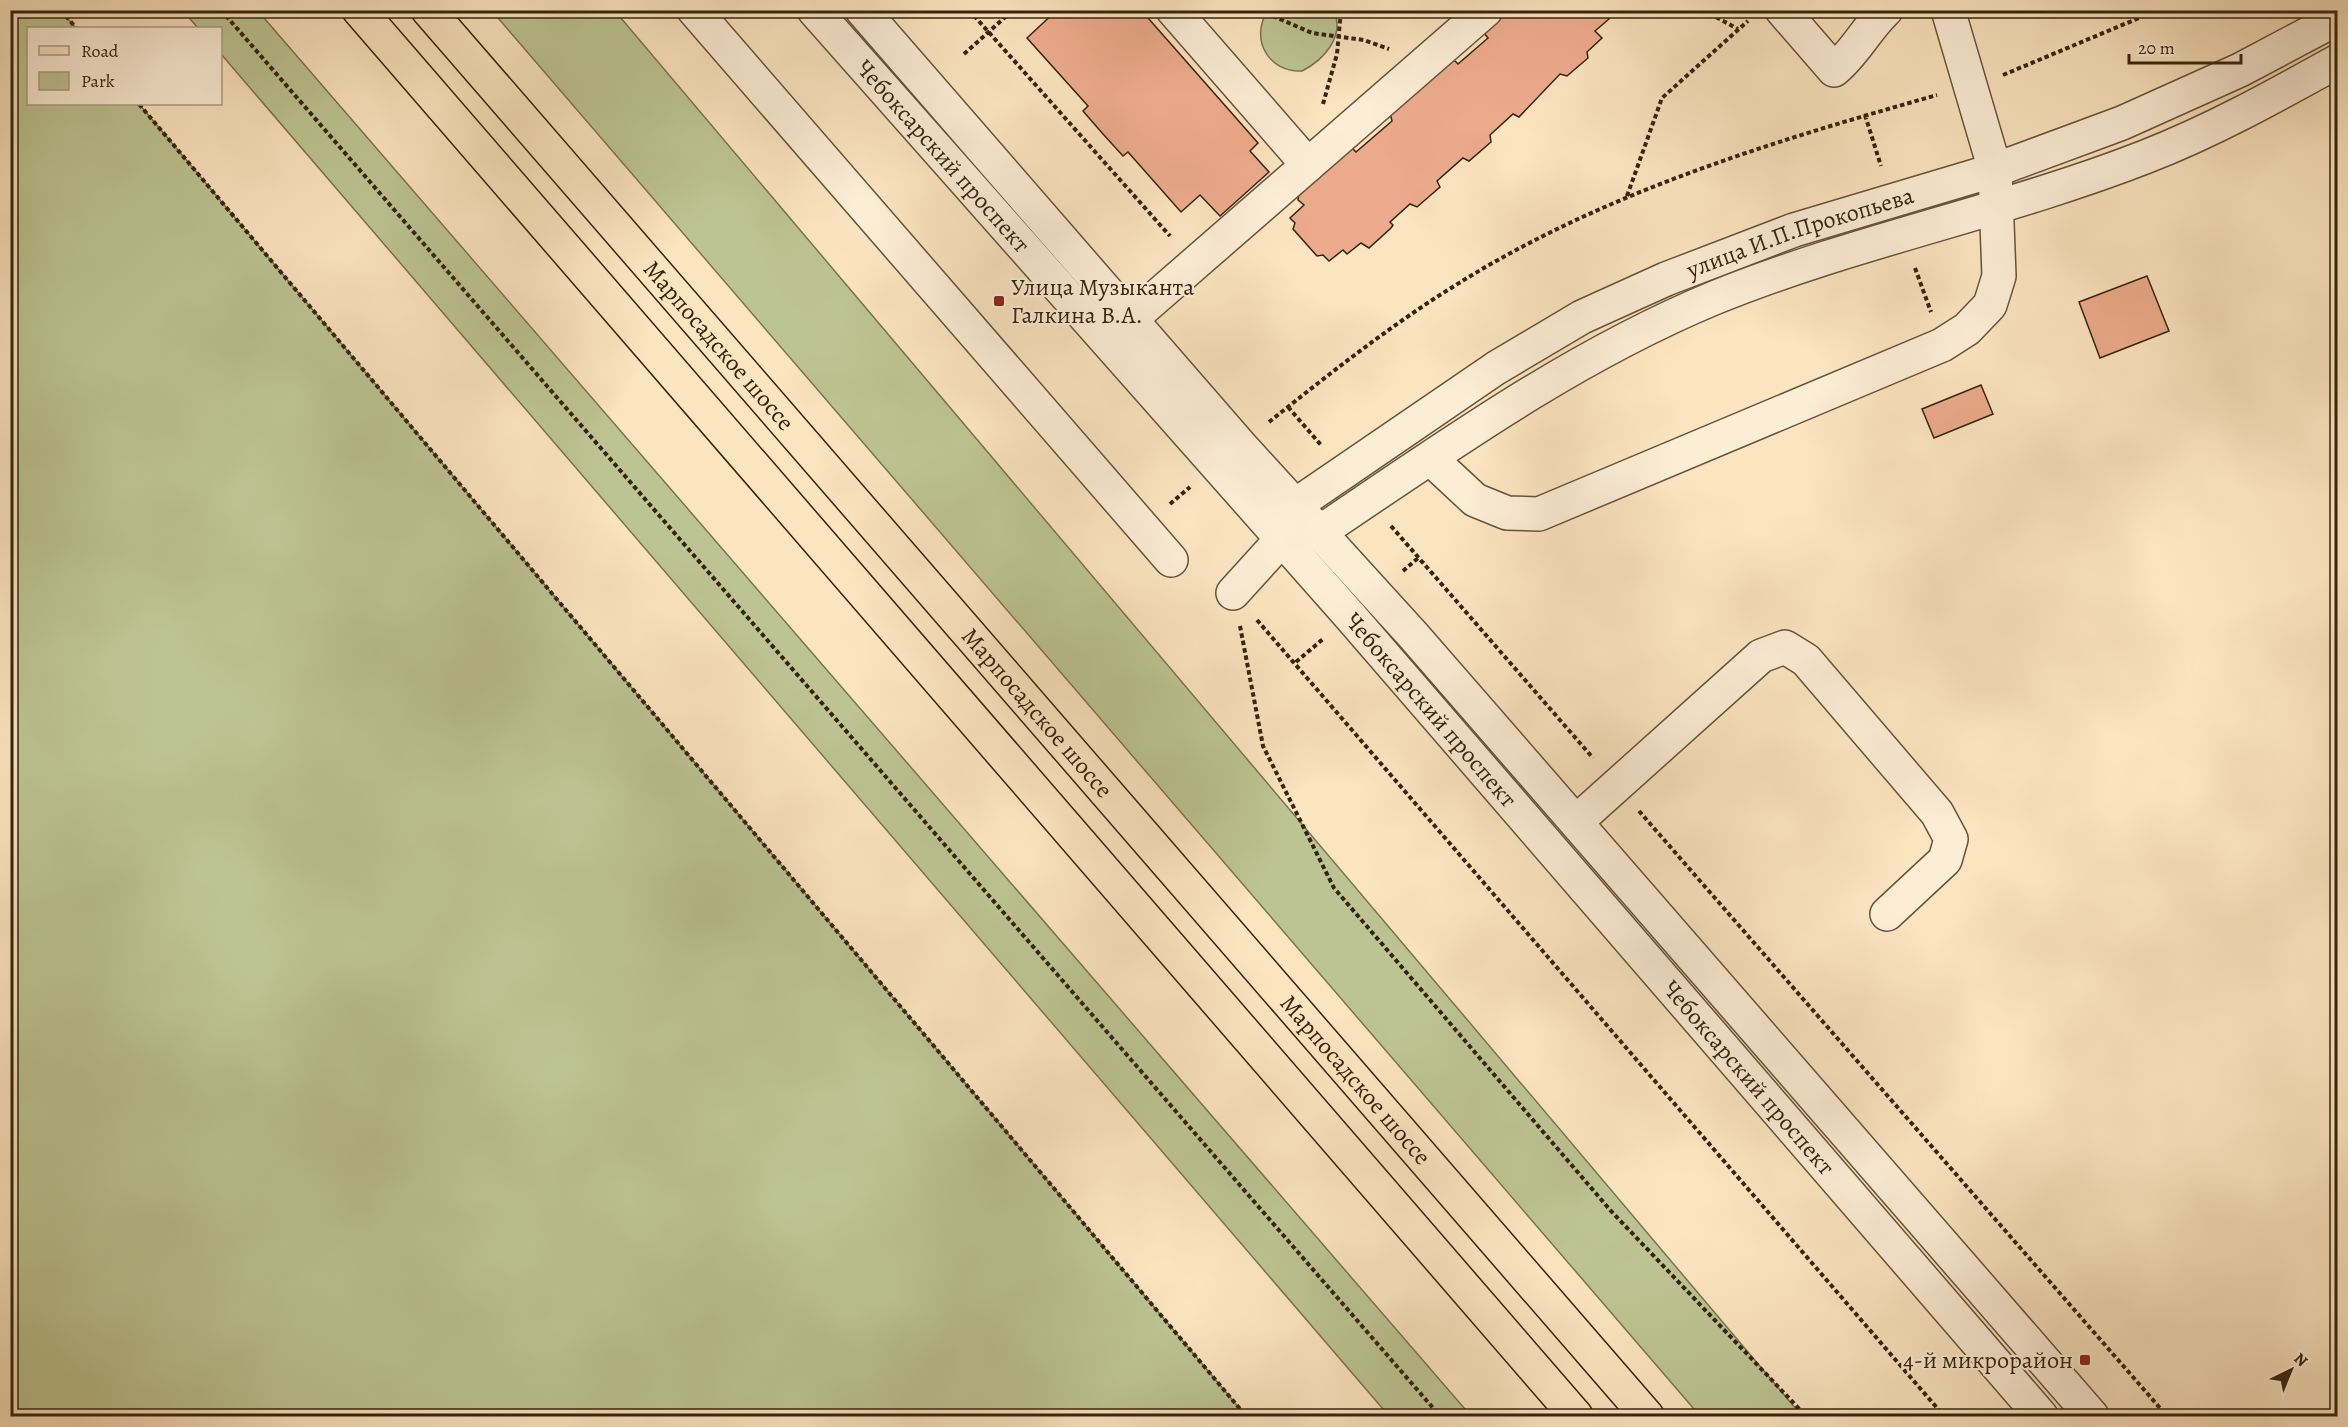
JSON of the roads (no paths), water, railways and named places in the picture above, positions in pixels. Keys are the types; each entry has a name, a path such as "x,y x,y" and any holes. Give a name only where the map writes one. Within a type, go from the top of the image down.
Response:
{"main road":[{"path":"359,10 1576,1416"},
{"name":"Марпосадское шоссе","path":"428,10 1647,1416"}],"street":[{"path":"694,10 1171,560"},
{"name":"Чебоксарский проспект","path":"814,10 1358,625 2041,1416"},
{"name":"Чебоксарский проспект","path":"862,10 1130,320 1576,822 2092,1416"},
{"path":"1173,10 1314,160"},
{"path":"1767,14 1834,70 1845,61 1865,32 1886,10"},
{"path":"1431,459 1475,500 1507,513 1539,514 1942,345 1967,329 1990,305 1999,276 1995,170 1948,10"},
{"path":"1130,320 1483,11"},
{"name":"улица И.П.Прокопьева","path":"1294,506 1497,368 1582,317 1666,279 1794,230 1995,170 2122,123 2240,70 2337,18"},
{"name":"улица И.П.Прокопьева","path":"1320,532 1531,392 1618,343 1714,298 1802,265 1995,208 2145,157 2251,109 2337,61"},
{"path":"1233,593 1281,540 1294,506"},
{"path":"1281,540 1320,532"},
{"path":"1576,822 1761,656 1785,647 1806,660 1937,813 1951,839 1945,860 1887,914"}],"place":[{"name":"Улица Музыканта Галкина В.А.","path":"999,301"},
{"name":"4-й микрорайон","path":"2085,1360"}]}
